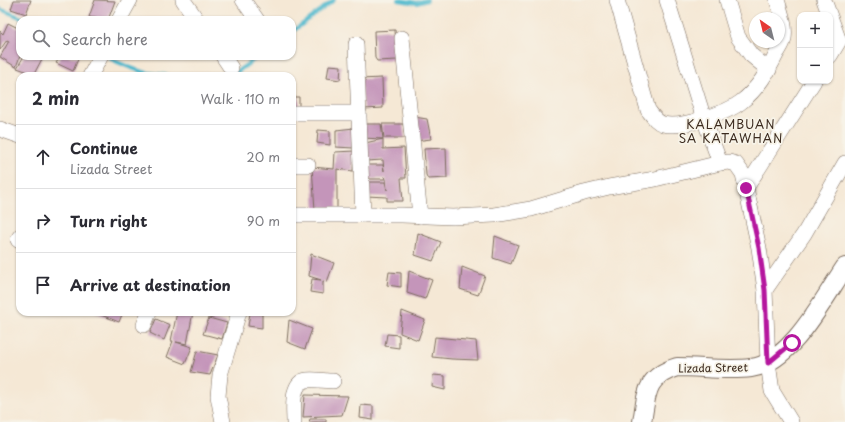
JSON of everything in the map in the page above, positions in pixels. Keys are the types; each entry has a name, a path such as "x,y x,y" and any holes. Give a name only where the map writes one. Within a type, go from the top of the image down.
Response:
{"street":[{"path":"121,16 130,0"},
{"path":"183,0 195,16"},
{"path":"243,0 255,16"},
{"path":"617,0 648,110 654,118 662,124 675,125 704,119 728,110 741,102 753,91 769,70 784,40 784,25 777,0"},
{"path":"667,0 704,119 720,163"},
{"path":"727,0 738,37 751,55 769,70"},
{"path":"824,0 845,55"},
{"path":"402,38 420,216"},
{"path":"833,52 840,41"},
{"path":"356,44 363,215"},
{"path":"92,72 99,60"},
{"path":"746,188 812,84"},
{"path":"296,113 359,113"},
{"path":"0,129 16,135"},
{"path":"296,215 453,217 494,215 531,209 584,193 655,179 720,163 729,162 736,164 743,174 759,248 765,290 768,363 772,391 791,422"},
{"path":"765,290 804,234 845,163"},
{"path":"296,165 308,165"},
{"name":"Lizada Street","path":"642,422 647,393 652,382 667,370 677,367 743,369 753,368 768,363 792,343 804,328 845,267"},
{"path":"223,422 218,396 220,375 238,316"},
{"path":"294,422 293,396 299,384 306,380 333,382"}],"building":[{"path":"14,0 31,0 26,14 11,9"},
{"path":"95,0 115,1 109,16 89,16"},
{"path":"8,23 16,27 16,60 19,60 16,67 0,57 9,41 7,40 0,50 0,31 3,34"},
{"path":"395,30 397,60 377,61 375,58 374,31"},
{"path":"22,60 41,60 35,72 28,72 17,68"},
{"path":"58,60 78,60 73,71 56,63"},
{"path":"329,65 341,66 340,80 327,78"},
{"path":"382,78 383,108 364,109 360,79"},
{"path":"296,97 299,97 299,111 296,111"},
{"path":"414,117 427,119 431,139 415,141"},
{"path":"360,124 381,124 383,139 362,138"},
{"path":"382,124 403,124 405,138 384,138"},
{"path":"354,128 353,148 336,147 336,130"},
{"path":"318,130 330,131 330,145 317,143"},
{"path":"383,139 383,149 404,148 406,178 401,178 403,201 387,201 387,197 366,196 364,182 385,182 387,190 386,179 384,176 385,179 363,179 361,165 383,165 384,171 383,160 366,161 365,143"},
{"path":"446,148 447,178 428,179 426,175 424,149"},
{"path":"354,151 353,171 337,169 337,208 315,210 312,167 334,169 335,152"},
{"path":"418,233 441,242 433,261 415,255"},
{"path":"495,236 518,245 511,264 493,258"},
{"path":"311,254 334,263 327,282 323,281 323,294 310,292 312,279 321,280 309,276"},
{"path":"462,267 485,276 478,295 460,289"},
{"path":"409,271 432,280 425,299 407,293"},
{"path":"389,272 401,273 401,287 387,285"},
{"path":"402,311 425,320 418,340 400,333"},
{"path":"104,316 121,316 119,322"},
{"path":"176,316 192,316 187,344 176,342 192,347 185,364 167,357 173,341 171,341"},
{"path":"250,316 262,316 262,328 248,326"},
{"path":"209,318 227,323 222,339 203,334"},
{"path":"156,319 170,325 164,340 150,333"},
{"path":"289,320 312,329 305,349 287,342"},
{"path":"387,334 399,335 399,348 385,346"},
{"path":"435,337 476,341 478,360 432,357"},
{"path":"197,351 218,355 210,375 191,372"},
{"path":"433,375 445,376 445,390 432,387"},
{"path":"305,395 348,396 342,415 303,417"},
{"path":"361,405 373,406 373,420 360,418"},
{"path":"310,419 326,419 326,422 309,422"}],"waterway":[{"path":"296,29 334,0"},
{"path":"398,0 417,3 427,0"},
{"path":"0,9 17,16"},
{"path":"113,60 144,72"},
{"path":"237,72 253,60"}],"district":[{"name":"KALAMBUAN SA KATAWHAN","path":"731,132"}],"route":[{"path":"746,188 759,248 765,290 768,363 792,343"}]}
